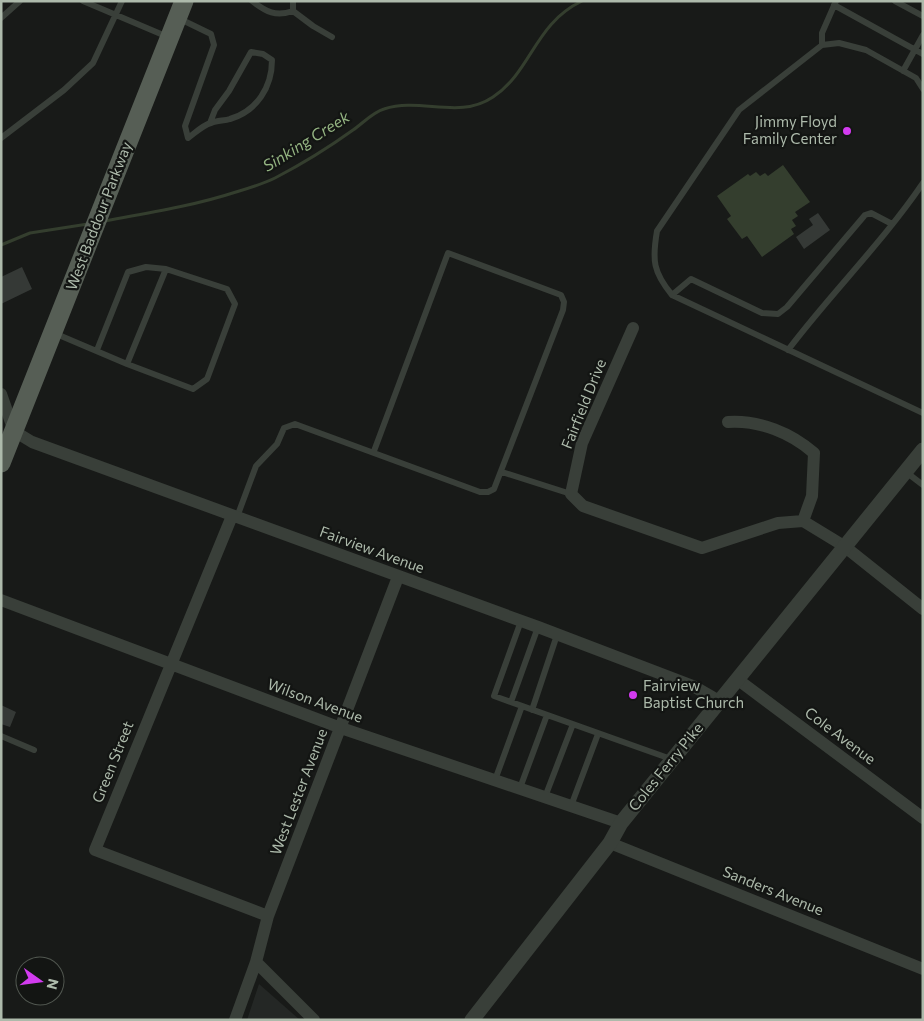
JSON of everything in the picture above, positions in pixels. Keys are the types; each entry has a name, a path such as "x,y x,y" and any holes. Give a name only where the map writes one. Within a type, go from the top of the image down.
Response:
{"main road":[{"name":"West Baddour Parkway","path":"1,462 181,10"}],"street":[{"name":"Fairfield Drive","path":"571,494 582,443 633,328"},
{"path":"1,394 14,431"},
{"path":"728,422 744,421 776,430 798,440 814,453 812,496 803,521"},
{"name":"Fairview Avenue","path":"14,431 32,442 538,627 693,686 719,701"},
{"name":"Coles Ferry Pike","path":"472,1020 610,843 621,822 923,450"},
{"path":"571,494 583,506 702,548 778,523 803,521 844,546 923,609"},
{"name":"Green Street","path":"235,516 171,664 95,850 268,916"},
{"name":"West Lester Avenue","path":"235,1020 256,962 268,916 398,577"},
{"name":"Wilson Avenue","path":"1,600 341,728 621,822"},
{"name":"Cole Avenue","path":"737,679 923,818"},
{"name":"Sanders Avenue","path":"610,843 923,969"},
{"path":"256,962 314,1020"}],"lane":[{"path":"1,18 20,1"},
{"path":"84,1 169,38"},
{"path":"1,138 64,90 93,63 122,1"},
{"path":"252,1 274,14 283,14 293,10"},
{"path":"293,1 293,10"},
{"path":"895,1 923,16"},
{"path":"822,45 822,33 835,3 923,54"},
{"path":"181,10 211,34 214,45 185,126 188,138 210,123 231,119 248,110 262,96 272,74 272,60 252,52 229,91 214,110 210,123"},
{"path":"293,10 313,26 332,37"},
{"path":"903,71 923,35"},
{"path":"923,89 916,78 866,50 839,44 822,45 739,110 657,231 653,254 658,278 672,295 923,413"},
{"path":"788,350 818,310 892,224 923,183"},
{"path":"672,295 691,278 762,313 778,314 787,307 865,215 872,213 892,224"},
{"path":"235,516 256,466 277,444 284,428 295,424 480,492 488,492 494,489 502,472 564,302 561,295 448,253 374,452"},
{"path":"53,332 127,364 193,389 207,379 235,304 227,289 166,269 146,267 128,272 97,350"},
{"path":"127,364 166,269"},
{"path":"502,472 571,494"},
{"path":"906,472 923,485"},
{"path":"521,621 494,696 672,760"},
{"path":"511,702 538,627"},
{"path":"532,710 557,635"},
{"path":"495,780 522,706"},
{"path":"520,788 547,715"},
{"path":"545,797 573,724"},
{"path":"571,806 598,734"},
{"path":"1,736 34,750"}],"shaded area":[{"path":"783,165 810,202 795,212 798,216 792,220 796,226 791,229 794,234 762,257 747,236 742,239 727,219 731,216 717,196 748,174 750,176 756,172 760,176 765,173 768,176"},
{"path":"259,984 300,1020 247,1020"}],"building":[{"path":"818,213 830,230 804,249 796,237 813,225 809,219"},
{"path":"22,267 32,289 1,304 1,277"},
{"path":"1,705 16,712 10,727 1,724"}],"waterway":[{"name":"Sinking Creek","path":"104,221 170,209 266,182 315,156 344,137 372,115 384,109 412,105 453,108 480,104 493,97 517,74 553,22 582,1"},
{"name":"Sinking Creek","path":"1,245 30,233 88,224"}],"place":[{"name":"Jimmy Floyd Family Center","path":"847,131"},
{"name":"Fairview Baptist Church","path":"633,695"}]}
